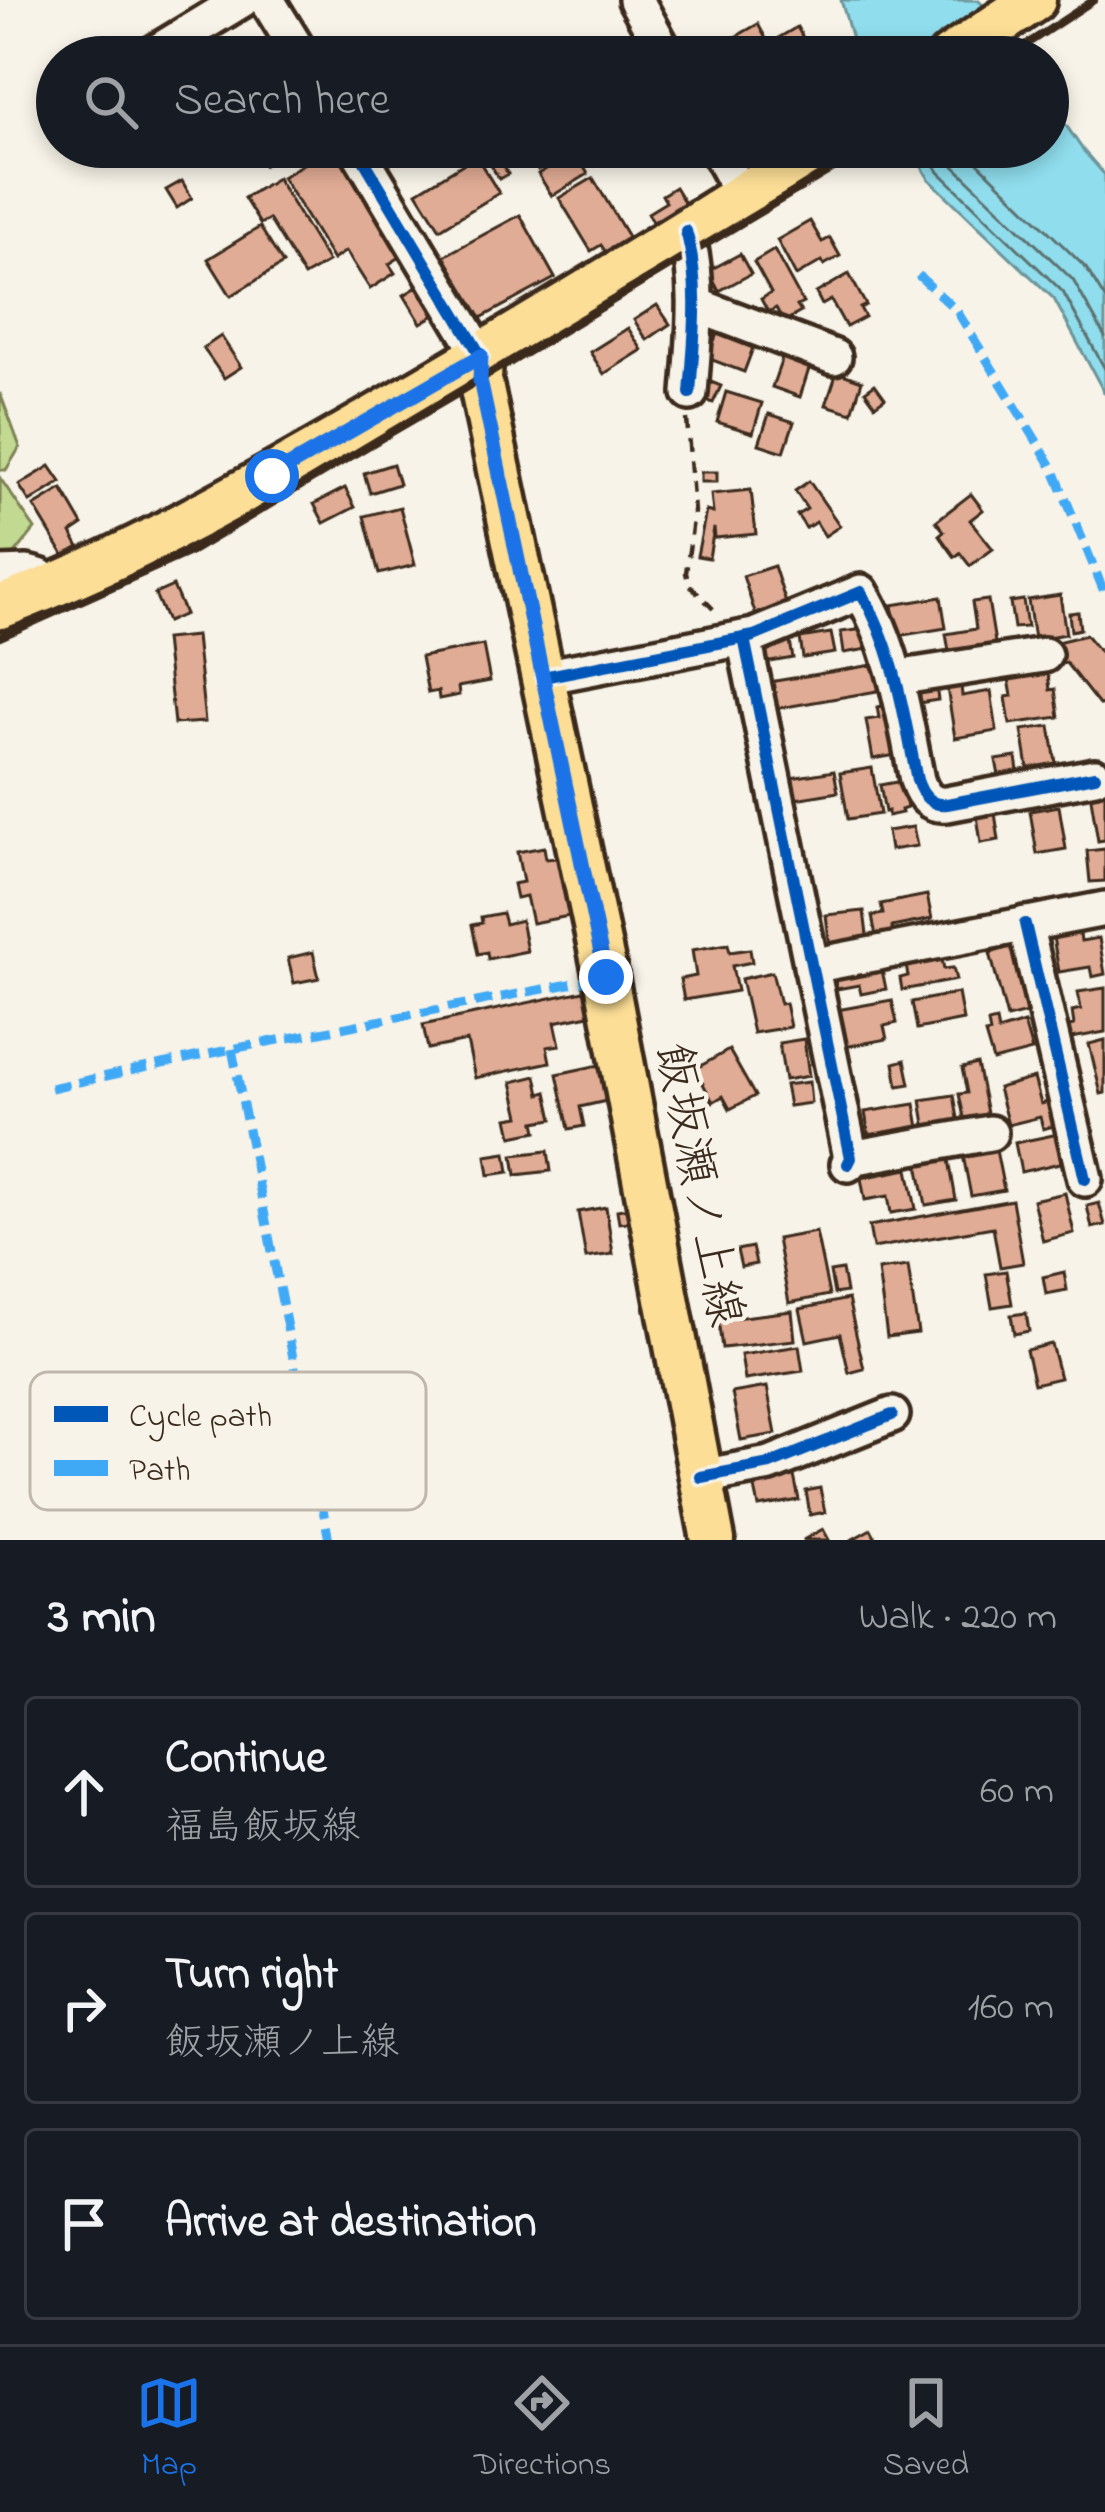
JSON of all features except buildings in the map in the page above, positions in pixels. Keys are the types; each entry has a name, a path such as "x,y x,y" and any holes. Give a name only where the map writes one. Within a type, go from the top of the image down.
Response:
{"main road":[{"path":"981,36 1034,0"},
{"path":"0,607 122,555 272,476 481,356 785,168"},
{"name":"飯坂瀬ノ上線","path":"481,356 480,380 606,977 713,1540"}],"street":[{"path":"183,36 242,0"},
{"path":"267,0 289,36"},
{"path":"636,0 656,36"},
{"path":"369,168 481,356"},
{"path":"727,168 742,195"},
{"path":"686,231 693,254 696,305 690,393"},
{"path":"696,305 834,357"},
{"path":"0,574 39,576 44,590"},
{"path":"543,677 741,639 861,592 879,622 920,791 929,801 947,804 1094,776"},
{"path":"741,639 849,1161 990,1132"},
{"path":"896,678 1044,655"},
{"path":"811,966 1105,909"},
{"path":"1025,924 1084,1179"},
{"path":"701,1477 770,1464 892,1415"}],"path":[{"path":"690,393 685,405 694,512 686,573 689,584 741,639"}],"green space":[{"path":"0,393 20,447 6,470 0,470"},
{"path":"0,478 35,529 14,555 0,556"}],"water":[{"path":"841,0 979,0 1004,36 851,36"},
{"path":"1069,130 1105,175 1105,394 1054,299 922,168 1069,168"}],"railway":[{"path":"1039,36 1094,0"},
{"path":"0,637 192,551 834,168"}],"marked path":[{"path":"918,275 957,311 1053,468 1105,594"},
{"path":"51,1088 606,977"},
{"path":"232,1049 296,1372"},
{"path":"323,1510 329,1540"}],"cycle path":[{"path":"369,168 481,356"},
{"path":"686,231 695,291 690,393"},
{"path":"543,677 754,636 861,592 890,659 917,780 928,798 947,804 1095,776"},
{"path":"744,638 851,1158 848,1164"},
{"path":"1025,924 1085,1179"},
{"path":"701,1477 770,1464 892,1415"}],"route":[{"path":"272,476 481,356 480,380 606,977"}]}
